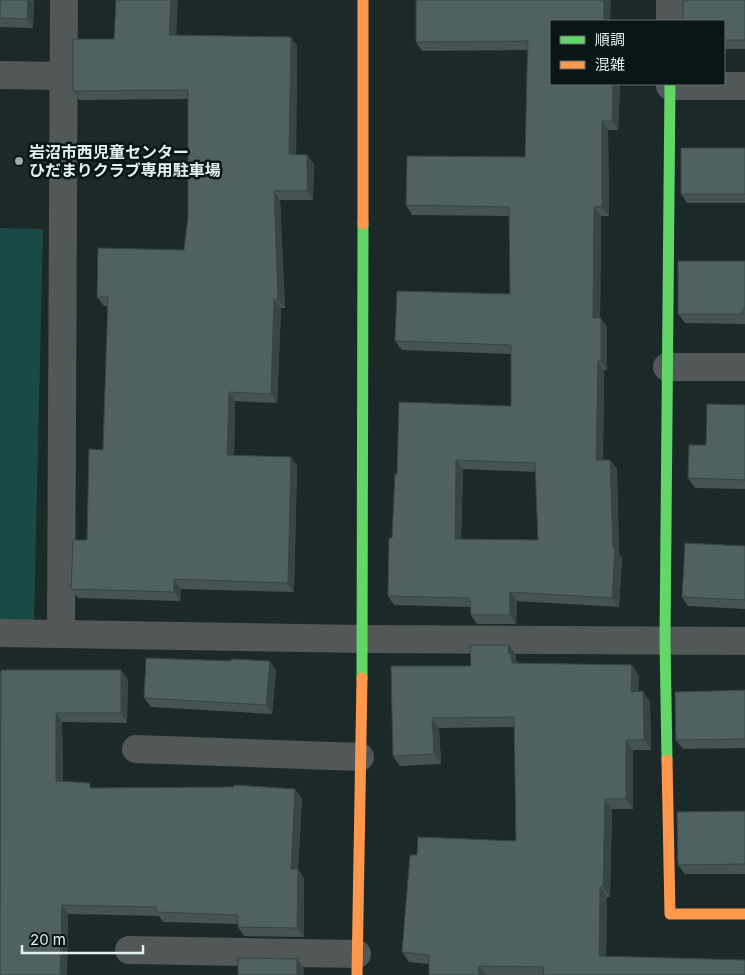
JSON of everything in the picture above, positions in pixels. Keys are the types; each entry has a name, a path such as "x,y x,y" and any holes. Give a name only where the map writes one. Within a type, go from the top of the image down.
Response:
{"street":[{"path":"61,634 64,0"},
{"path":"129,950 357,964 362,639 363,0"},
{"path":"670,0 670,20"},
{"path":"0,75 63,76"},
{"path":"745,86 670,85 665,640 670,914 745,914"},
{"path":"667,367 745,367"},
{"path":"0,633 362,639 745,641"},
{"path":"136,749 360,757"}],"shaded area":[{"path":"0,228 43,229 34,621 0,620"}],"building":[{"path":"0,0 28,0 27,19 0,18"},
{"path":"116,0 171,0 169,35 291,37 289,154 307,155 307,191 274,191 278,299 274,299 271,394 229,392 227,455 291,457 288,583 174,579 174,592 71,589 73,540 87,540 89,449 103,450 108,297 97,297 98,248 184,250 188,218 188,90 73,91 73,39 114,39"},
{"path":"416,0 604,0 604,20 550,20 550,85 613,85 612,121 602,121 602,207 594,207 593,318 601,318 601,361 598,361 596,460 610,460 613,548 615,548 612,598 510,592 510,615 471,615 470,598 388,596 389,538 392,538 395,474 397,474 399,402 511,406 511,345 395,341 397,291 510,294 509,207 406,205 407,156 525,157 528,41 416,42","holes":["456,460 535,463 538,540 455,539"]},
{"path":"683,0 745,0 745,40 725,40 725,20 683,20"},
{"path":"681,148 745,148 745,194 681,194"},
{"path":"678,261 745,261 745,309 743,309 743,314 678,314"},
{"path":"707,404 745,405 745,480 688,478 689,445 706,445"},
{"path":"685,543 745,546 745,600 682,597"},
{"path":"470,645 509,645 508,654 511,654 512,663 632,665 631,692 643,691 644,740 626,740 626,799 605,799 603,887 600,887 599,956 745,960 745,975 543,975 544,967 479,966 479,975 429,975 429,955 402,952 410,855 417,855 418,837 516,841 514,717 432,718 434,754 393,756 391,666 471,666"},
{"path":"146,658 270,661 266,705 144,698"},
{"path":"1,670 121,670 121,713 56,713 56,781 90,783 90,788 234,787 234,785 295,789 291,869 298,869 297,928 238,927 238,915 156,912 156,907 62,905 60,975 0,975"},
{"path":"745,690 745,739 676,740 675,692"},
{"path":"745,811 745,864 678,865 677,812"},
{"path":"238,958 297,959 297,975 238,975"}],"traffic: fast":[{"path":"667,760 665,640 670,85"},
{"path":"362,678 363,224"}],"traffic: slow":[{"path":"363,0 363,224"},
{"path":"357,975 362,678"},
{"path":"667,760 670,914 745,914"}],"place":[{"name":"岩沼市西児童センター ひだまりクラブ専用駐車場","path":"19,161"}]}
